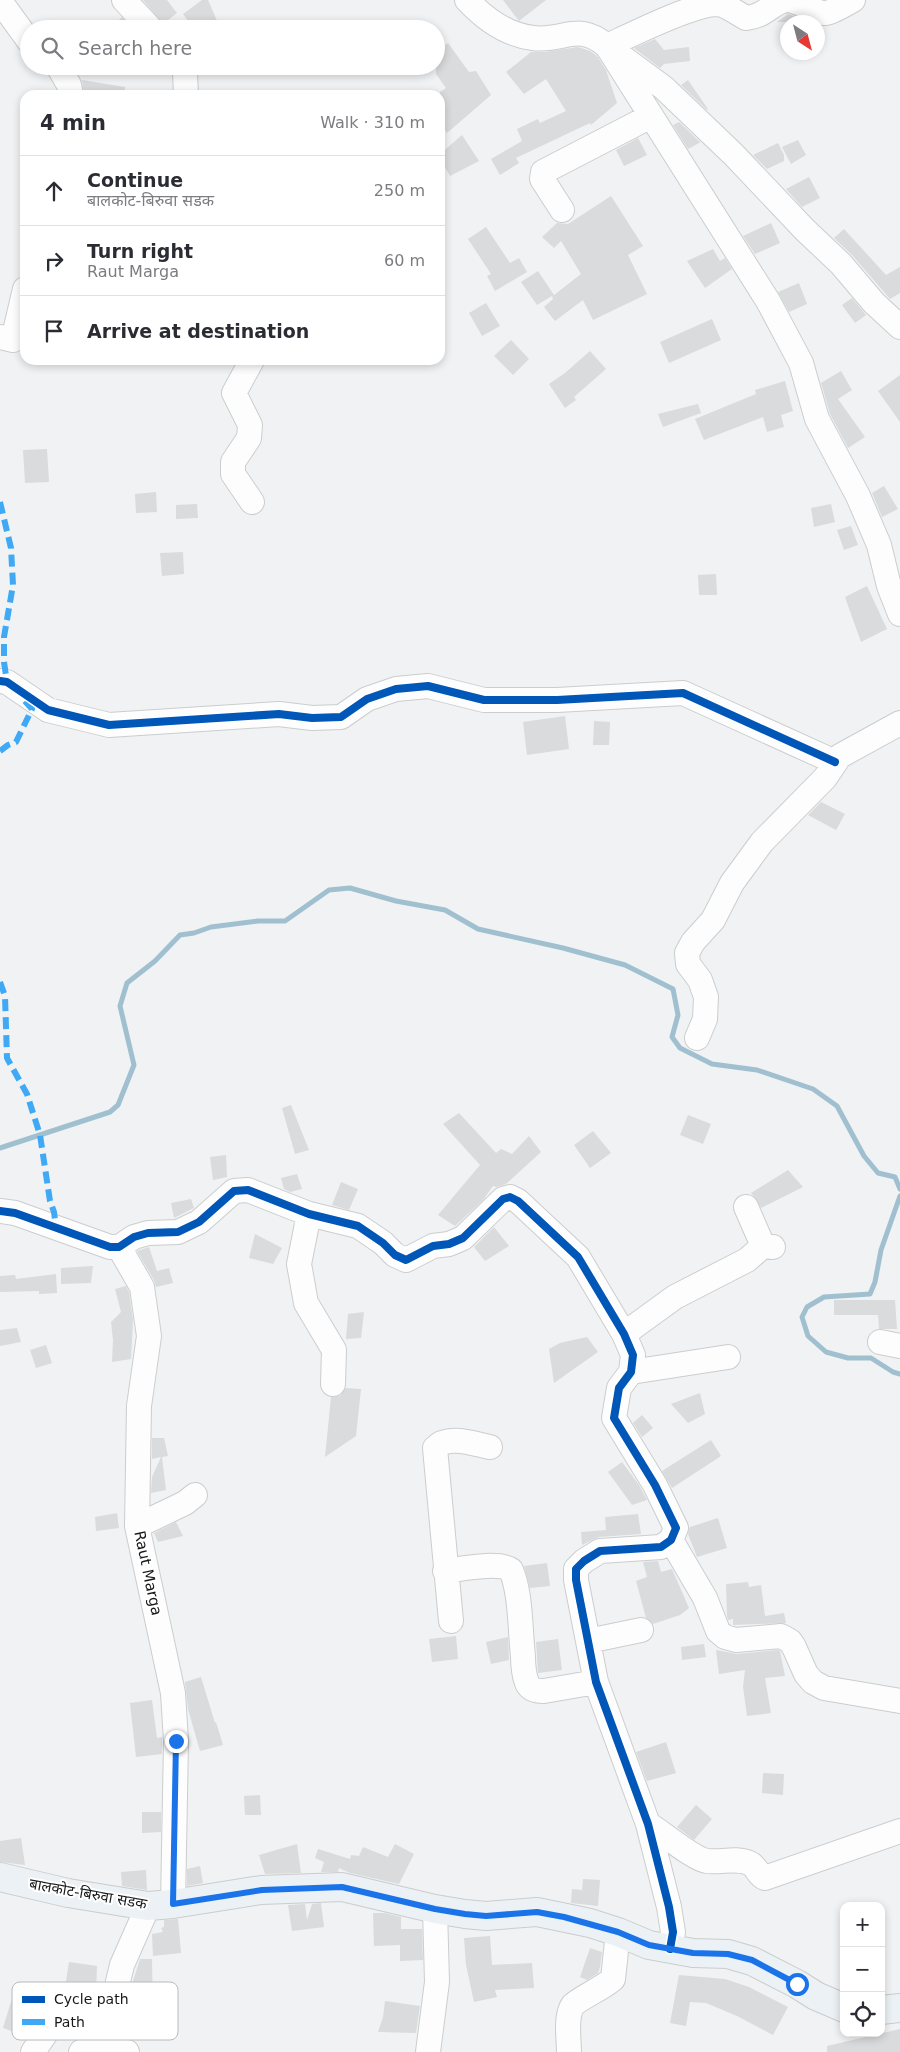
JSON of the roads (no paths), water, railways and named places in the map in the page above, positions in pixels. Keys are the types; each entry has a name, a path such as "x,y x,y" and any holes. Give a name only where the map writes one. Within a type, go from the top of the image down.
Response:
{"main road":[{"name":"बालकोट-बिरुवा सडक","path":"0,1877 68,1893 161,1905 262,1890 342,1887 435,1909 486,1916 537,1912 564,1917 618,1932 649,1945 693,1953 728,1954 752,1960 816,1996 840,2006"},
{"path":"885,2010 900,2008"}],"street":[{"path":"124,0 143,20"},
{"path":"467,0 490,20 513,34 533,38 556,38 574,33 590,34 664,88 734,155 805,230 841,264 874,303 900,327"},
{"path":"607,46 652,25 719,2 746,18 763,14 780,1 788,0 821,14 826,14 853,0"},
{"path":"0,1 20,29"},
{"path":"607,46 768,301 801,363 817,419 862,505 879,545 889,586 900,614"},
{"path":"64,75 70,90"},
{"path":"185,75 186,90"},
{"path":"562,210 542,179 543,172 651,116"},
{"path":"0,338 13,340 20,310"},
{"path":"249,365 234,393 250,425 249,438 233,462 233,474 252,502"},
{"path":"0,681 6,682 48,710 109,726 279,714 312,718 341,717 367,699 396,689 428,686 484,700 557,700 683,693 835,762"},
{"path":"696,1038 705,1019 706,997 700,980 688,964 687,952 692,942 713,920 732,883 762,842 825,778 835,762 845,752 900,723"},
{"path":"0,1211 15,1213 110,1247 120,1247 134,1237 148,1233 178,1232 199,1222 234,1191 248,1190 309,1214 358,1226 384,1243 395,1255 406,1260 433,1246 448,1244 464,1238 503,1199 510,1197 518,1201 578,1257 624,1334 633,1355 631,1372 619,1388 614,1418 655,1486 676,1528 671,1540 661,1547 600,1551 584,1561 576,1569 576,1580 596,1682 648,1824 669,1907 673,1932 670,1949"},
{"path":"624,1334 675,1297 747,1260 768,1247 746,1207"},
{"path":"309,1214 299,1264 306,1303 334,1350 333,1384"},
{"name":"Raut Marga","path":"120,1247 142,1287 149,1336 139,1406 138,1526 173,1693 176,1741 161,1905"},
{"path":"631,1372 728,1357"},
{"path":"451,1621 435,1448 440,1442 448,1440 490,1447"},
{"path":"138,1526 185,1503 195,1495"},
{"path":"671,1540 705,1598 718,1631 725,1637 736,1640 781,1636 790,1641 794,1647 806,1674 813,1682 824,1688 900,1700"},
{"path":"445,1571 494,1566 511,1570 518,1603 523,1664 527,1683 535,1691 596,1682"},
{"path":"588,1641 641,1630"},
{"path":"648,1824 695,1857 706,1861 741,1861 750,1863 754,1866 759,1876 765,1878 900,1831"},
{"path":"118,1982 122,1965 161,1905"},
{"path":"428,2052 437,1982 435,1909"},
{"path":"569,2052 569,2015 573,2006 613,1980 618,1932"},
{"path":"34,2052 42,2040"},
{"path":"81,2052 108,2049 127,2052"}],"waterway":[{"path":"0,1148 110,1112 118,1105 134,1065 120,1006 127,983 155,961 180,935 194,933 211,927 258,921 285,921 329,890 350,888 396,901 445,910 478,929 563,948 625,965 673,989 678,1015 672,1037 680,1048 712,1064 757,1070 813,1089 837,1106 864,1156 878,1173 895,1177 900,1189"},
{"path":"900,1196 881,1250 875,1282 870,1294 824,1297 807,1307 802,1317 808,1336 826,1352 848,1358 871,1358 893,1372 900,1374"}]}
